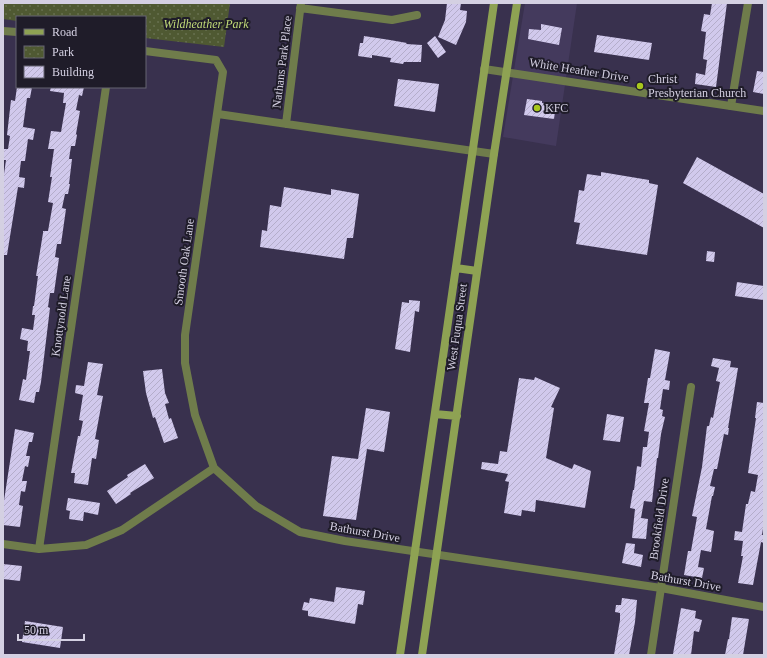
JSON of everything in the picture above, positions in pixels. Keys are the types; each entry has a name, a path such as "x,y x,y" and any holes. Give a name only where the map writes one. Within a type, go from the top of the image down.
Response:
{"main road":[{"name":"West Fuqua Street","path":"400,655 494,3"},
{"name":"West Fuqua Street","path":"422,655 517,3"},
{"path":"456,268 477,271"},
{"path":"435,414 457,416"}],"street":[{"path":"731,106 748,3"},
{"path":"301,5 392,20 417,15"},
{"name":"Nathans Park Place","path":"286,124 301,5"},
{"path":"3,30 16,32"},
{"name":"Smooth Oak Lane","path":"146,51 216,60 223,72 185,335 185,363 195,415 214,468"},
{"name":"White Heather Drive","path":"484,69 764,111"},
{"name":"Knottynold Lane","path":"39,548 106,88"},
{"path":"218,114 494,154"},
{"name":"Brookfield Drive","path":"651,655 691,387"},
{"path":"3,544 39,548 86,545 122,530 214,468"},
{"name":"Bathurst Drive","path":"214,468 256,506 300,532 415,552 437,554 661,588 764,607"}],"shaded area":[{"path":"525,3 577,3 556,146 503,137"}],"green space":[{"name":"Wildheather Park","path":"3,3 230,3 224,47 146,38 146,16 16,16 16,21 3,19"}],"building":[{"path":"447,3 461,3 460,10 467,11 466,22 456,45 438,37 445,20"},
{"path":"712,3 727,3 716,87 695,84 696,73 705,75 707,60 703,59 706,32 701,31 704,14 710,15"},
{"path":"541,24 562,28 559,45 528,39 529,29 541,30"},
{"path":"597,35 652,43 649,60 594,52"},
{"path":"364,36 407,43 406,44 422,45 421,62 404,62 403,64 390,62 391,58 372,55 372,58 358,56 360,43 363,43"},
{"path":"435,36 446,52 438,58 427,43"},
{"path":"757,71 764,72 764,94 753,92"},
{"path":"398,79 439,84 435,112 394,106"},
{"path":"17,88 32,88 30,98 27,98 23,127 35,129 33,140 28,139 25,161 21,161 19,177 25,178 24,188 18,187 7,255 3,255 3,174 6,160 3,160 3,156 4,149 8,149 10,136 7,135 11,100 15,101"},
{"path":"51,88 84,88 82,96 79,95 76,110 80,111 75,146 71,146 69,159 72,159 70,184 68,194 65,194 62,208 66,209 61,244 57,244 55,257 59,258 54,293 50,293 48,307 50,308 41,382 39,392 36,392 34,403 19,400 23,379 26,380 30,351 27,351 28,341 20,339 22,328 33,330 35,315 32,315 43,231 48,231 53,203 48,202 54,149 48,149 51,131 61,132 66,103 63,103 64,93 50,91"},
{"path":"527,99 542,101 542,103 556,104 554,119 524,115"},
{"path":"697,157 764,194 764,228 683,183"},
{"path":"601,172 649,180 649,183 658,185 647,255 576,244 580,223 574,222 579,190 584,191 587,174 601,176"},
{"path":"284,187 331,195 331,189 359,194 353,238 347,238 344,259 260,247 262,230 267,231 270,205 281,207"},
{"path":"707,251 715,252 714,262 706,261"},
{"path":"737,282 764,286 763,300 735,296"},
{"path":"409,300 420,301 419,312 415,311 410,352 395,349 402,302 409,303"},
{"path":"655,349 670,352 665,380 670,381 669,390 663,389 660,409 663,410 662,416 665,417 657,458 652,502 644,501 641,518 648,519 646,539 632,538 635,509 630,508 637,466 641,467 643,447 647,447 649,432 644,431 649,403 644,403"},
{"path":"713,358 731,361 730,367 738,368 728,435 724,434 717,469 714,469 710,486 715,487 706,529 714,531 711,552 701,550 698,567 704,568 702,578 684,575 688,551 691,551 697,517 692,516 702,467 707,426 709,426 711,417 713,418 720,382 716,381 719,368 711,366"},
{"path":"88,362 103,364 97,395 103,396 95,439 99,440 96,459 92,458 88,485 74,483 75,473 71,473 78,436 80,436 83,421 79,420 83,395 75,393 76,385 84,386"},
{"path":"162,369 165,393 169,403 165,404 169,419 171,418 178,438 164,443 155,417 153,418 146,393 143,371"},
{"path":"535,377 560,388 551,407 554,408 546,458 572,469 574,464 591,471 585,508 536,500 535,512 522,510 521,516 504,513 509,482 505,481 508,474 481,469 482,462 498,464 500,451 507,452 519,378 534,380"},
{"path":"757,402 764,403 764,522 762,535 764,535 764,543 761,542 753,585 738,583 743,556 741,556 743,541 734,540 735,531 742,532 746,504 748,504 751,491 755,492 758,475 748,473"},
{"path":"366,408 390,412 384,452 367,449 356,520 323,516 332,456 358,459"},
{"path":"607,414 624,417 620,442 603,440"},
{"path":"15,429 34,433 32,442 29,442 26,456 30,456 28,467 25,466 22,481 27,481 25,492 21,491 19,505 23,506 20,527 3,525 3,507"},
{"path":"145,464 154,478 116,504 107,491 128,477 127,475"},
{"path":"68,498 100,503 98,515 84,512 83,521 69,519 70,511 66,510"},
{"path":"626,543 635,544 634,553 643,555 641,567 622,563"},
{"path":"3,564 22,566 20,581 3,579"},
{"path":"336,587 365,591 363,605 358,604 355,624 308,616 308,611 302,610 304,602 309,603 310,598 334,602"},
{"path":"622,598 637,600 635,622 629,655 614,655 620,620 620,613 615,612 616,605 621,605"},
{"path":"681,608 696,611 695,618 702,620 699,632 694,631 691,655 673,654"},
{"path":"732,617 749,619 743,655 725,655"},
{"path":"25,621 63,627 60,648 22,642"}],"place":[{"name":"Christ Presbyterian Church","path":"640,86"},
{"name":"KFC","path":"537,108"}]}
